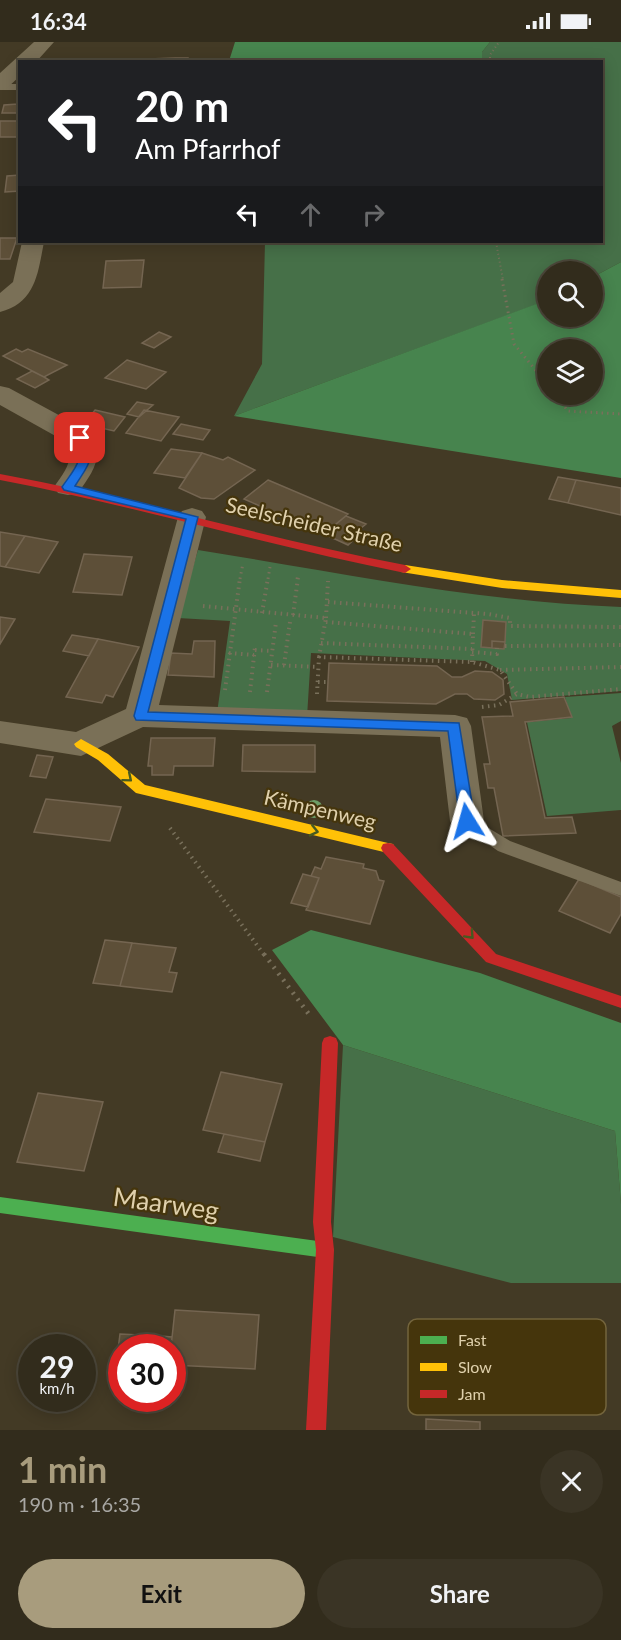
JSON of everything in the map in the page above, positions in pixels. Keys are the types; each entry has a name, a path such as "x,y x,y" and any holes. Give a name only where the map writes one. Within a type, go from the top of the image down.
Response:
{"street":[{"path":"26,60 45,42"},
{"path":"0,85 18,67"},
{"path":"0,305 24,285 33,243"},
{"path":"0,394 80,438 87,451 84,462 68,487"},
{"name":"Seelscheider Straße","path":"0,477 68,487 306,548 400,567 513,585 621,594"},
{"path":"140,716 192,517"},
{"path":"0,732 81,744 109,728 140,716 455,726 467,821"},
{"name":"Kämpenweg","path":"81,744 103,757 141,789 390,849 491,958 621,1002"},
{"path":"316,1430 325,1250 322,1222 330,1044"},
{"name":"Maarweg","path":"0,1205 325,1250"}],"lane":[{"path":"0,85 18,87"},
{"path":"467,821 504,846 621,889"}],"path":[{"path":"490,60 490,55 499,42"},
{"path":"496,243 514,344 537,372"},
{"path":"563,405 568,411 621,414"},
{"path":"224,698 234,610 243,563"},
{"path":"262,613 270,567"},
{"path":"292,615 298,573"},
{"path":"327,682 318,682 318,667 326,620 328,578"},
{"path":"206,597 203,607 473,634"},
{"path":"328,602 474,613 510,618 510,626 621,627"},
{"path":"472,662 474,613"},
{"path":"266,699 276,622"},
{"path":"284,665 290,622"},
{"path":"321,643 497,654 497,648"},
{"path":"505,646 621,645"},
{"path":"249,699 255,651"},
{"path":"229,653 273,651"},
{"path":"319,657 472,662 500,670 621,667"},
{"path":"271,664 318,667"},
{"path":"500,670 517,694 530,697 621,690"},
{"path":"455,726 469,709 499,705 517,694"},
{"path":"141,789 330,1044"}],"green space":[{"path":"235,42 490,42 482,52 482,60 229,60"},
{"path":"490,42 621,42 621,262 603,272 603,261 537,261 537,304 234,416 262,364 265,243 603,243 603,60 482,60 482,52"},
{"path":"621,262 621,478 234,416 537,304 537,327 603,327 603,272"},
{"path":"198,550 462,593 621,607 621,691 512,700 507,674 485,661 311,653 307,717 217,713 230,621 178,618"},
{"path":"621,693 621,721 612,726 621,763 621,810 547,816 527,722 571,718 565,697"},
{"path":"311,930 480,973 621,1023 621,1204 615,1131 343,1045 272,950"},
{"path":"343,1045 615,1131 621,1204 621,1283 511,1283 333,1237"}],"building":[{"path":"188,58 188,60 149,60"},
{"path":"18,104 18,113 2,113 4,105"},
{"path":"0,121 18,121 18,137 0,137"},
{"path":"18,175 18,191 5,192 7,176"},
{"path":"0,238 17,238 10,259 0,259"},
{"path":"144,260 141,287 103,288 106,261"},
{"path":"159,332 171,337 154,348 142,343"},
{"path":"16,349 22,352 28,349 67,365 44,377 3,356"},
{"path":"127,360 166,372 146,389 105,378"},
{"path":"32,371 49,380 35,388 17,379"},
{"path":"137,402 153,405 139,417 127,414"},
{"path":"95,410 125,417 114,431 84,424"},
{"path":"144,410 179,417 161,441 126,433"},
{"path":"181,424 210,430 203,440 173,434"},
{"path":"171,449 202,453 185,478 154,473"},
{"path":"202,453 223,460 228,457 255,470 214,499 201,498 179,488"},
{"path":"558,477 576,480 568,503 549,499"},
{"path":"268,480 348,514 324,534 244,499"},
{"path":"576,480 621,488 621,515 568,503"},
{"path":"346,516 366,524 360,529 351,526 349,528 361,533 348,545 324,534"},
{"path":"0,532 25,536 5,567 0,566"},
{"path":"25,536 58,542 39,573 5,567"},
{"path":"84,554 132,557 122,595 73,592"},
{"path":"0,617 15,619 0,644"},
{"path":"483,620 506,622 505,642 492,641 492,648 481,647"},
{"path":"72,635 98,639 89,656 63,651"},
{"path":"98,639 139,647 113,697 106,695 102,703 66,697"},
{"path":"194,641 215,641 214,677 168,675 171,653 192,654"},
{"path":"492,641 505,642 504,649 492,648"},
{"path":"329,663 437,666 452,677 462,677 475,671 492,672 503,680 504,694 495,700 474,699 467,694 455,694 436,704 327,701"},
{"path":"564,697 572,717 525,722 545,818 572,817 576,833 503,836 494,788 488,788 484,764 490,764 482,717 513,716 510,702"},
{"path":"151,738 215,738 213,766 174,766 173,775 152,775 152,766 148,766"},
{"path":"243,745 315,745 315,772 242,771"},
{"path":"37,755 53,757 46,778 30,776"},
{"path":"46,799 121,807 110,841 34,832"},
{"path":"326,857 364,864 363,868 376,871 379,880 384,881 370,924 306,910 319,878 311,876 315,867 321,869"},
{"path":"303,874 319,878 308,907 291,903"},
{"path":"579,879 621,897 621,914 610,933 559,911"},
{"path":"105,940 132,943 120,986 93,983"},
{"path":"132,943 176,948 169,972 177,973 172,992 120,986"},
{"path":"221,1072 282,1084 265,1142 203,1130"},
{"path":"38,1093 103,1102 84,1171 17,1162"},
{"path":"224,1134 265,1142 260,1161 218,1152"},
{"path":"175,1310 259,1315 255,1369 186,1366 186,1334 172,1334"},
{"path":"426,1419 480,1422 480,1430 426,1430"}],"traffic: fast":[{"path":"0,1205 325,1250"}],"traffic: slow":[{"path":"405,569 502,584 621,594"},
{"path":"81,744 103,757 141,789 388,848"}],"traffic: jam":[{"path":"0,477 102,498 304,548 405,569"},
{"path":"388,848 491,958 621,1002"},
{"path":"316,1430 325,1250 322,1222 330,1043"}],"route":[{"path":"80,438 87,451 84,462 68,487 192,517 140,716 455,726 467,821"}]}
